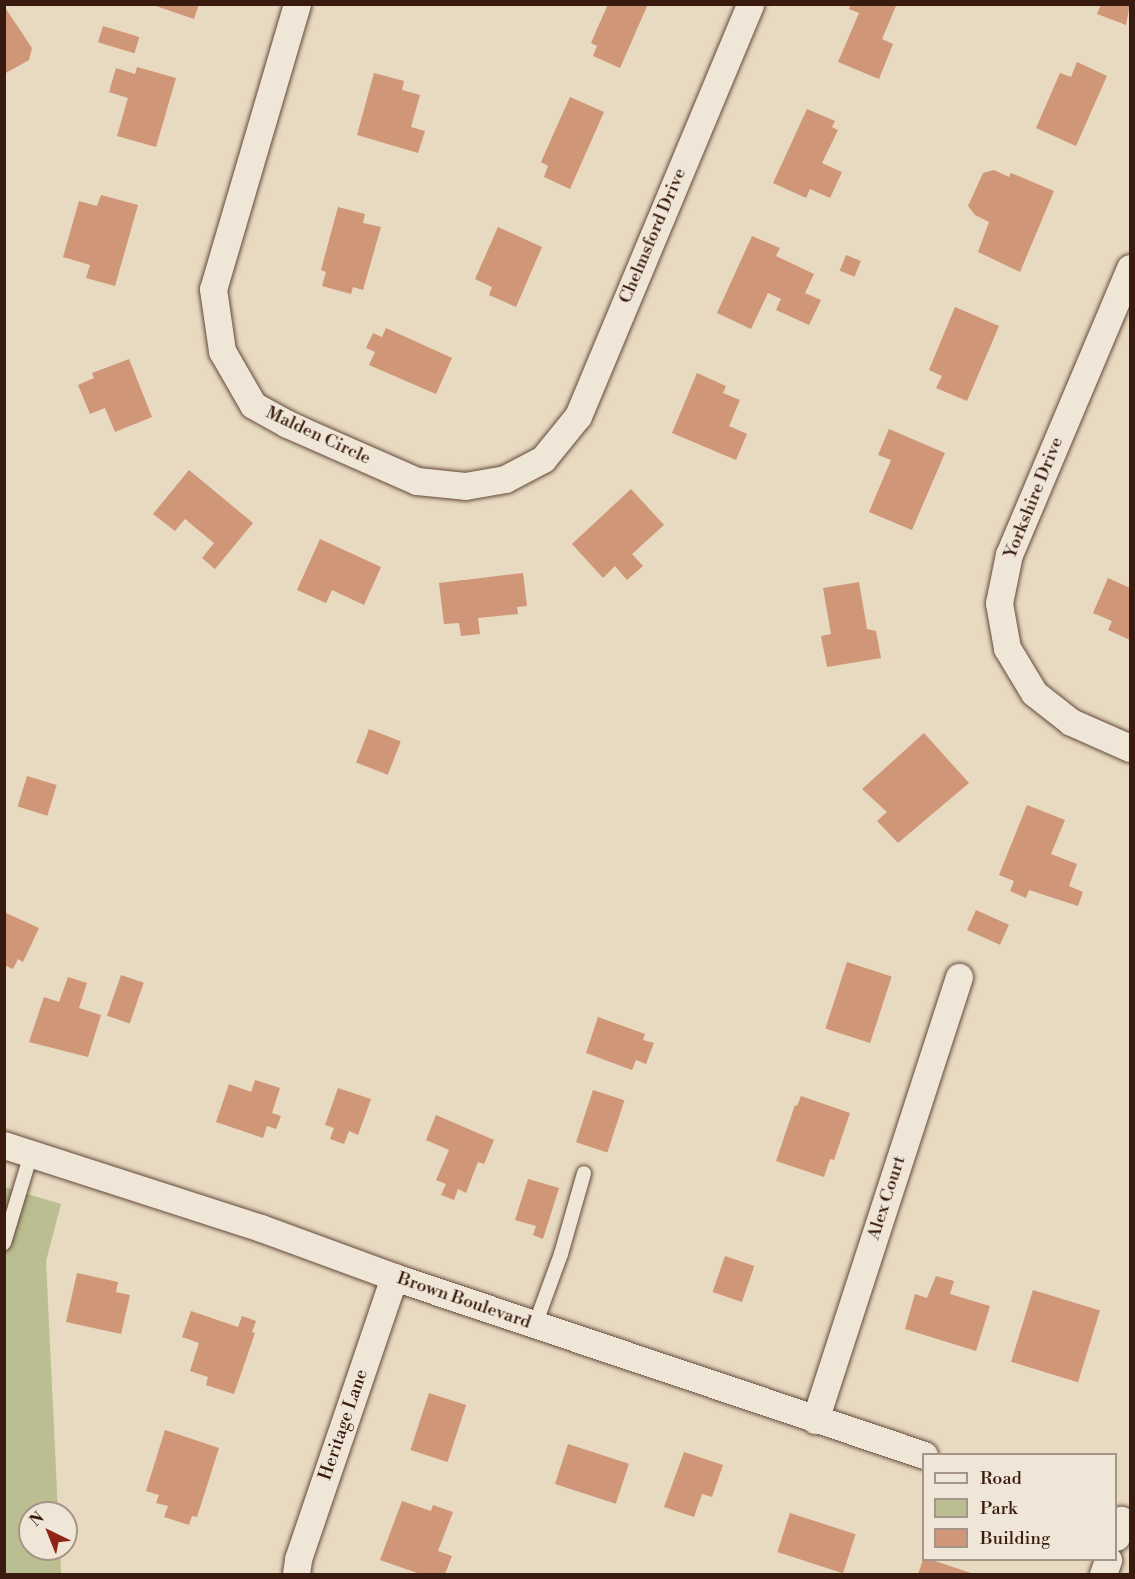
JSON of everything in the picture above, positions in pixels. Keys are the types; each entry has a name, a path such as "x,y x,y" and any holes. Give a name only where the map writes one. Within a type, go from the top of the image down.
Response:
{"street":[{"name":"Malden Circle","path":"297,4 213,289 222,351 254,405 287,424 417,481 465,486 505,479 543,459"},
{"name":"Chelmsford Drive","path":"543,459 578,416 750,4"},
{"name":"Yorkshire Drive","path":"1131,268 1009,554 999,603 1007,648 1034,693 1071,722 1131,748"},
{"name":"Alex Court","path":"815,1420 959,977"},
{"name":"Brown Boulevard","path":"4,1145 261,1228 394,1277 922,1454"},
{"name":"Heritage Lane","path":"296,1575 298,1559 394,1277"}],"lane":[{"path":"4,1243 31,1154"},
{"path":"535,1325 561,1254 584,1173"}],"green space":[{"path":"4,1187 61,1204 46,1261 57,1501 18,1501 18,1561 60,1561 61,1574 5,1574"}],"building":[{"path":"150,4 199,4 194,19"},
{"path":"608,4 648,4 620,68 593,56 597,46 591,43"},
{"path":"851,4 896,6 882,39 893,44 879,79 838,62 859,13 849,9"},
{"path":"1101,4 1130,4 1126,25 1097,14"},
{"path":"4,6 32,48 29,60 4,74"},
{"path":"103,26 139,37 134,53 98,42"},
{"path":"1077,62 1107,76 1076,146 1036,128 1060,73 1071,77"},
{"path":"137,67 176,78 156,147 117,136 128,98 109,92 116,68 135,74"},
{"path":"374,73 404,81 402,90 420,95 411,127 425,131 418,153 357,135"},
{"path":"570,97 604,112 570,189 544,177 548,166 541,162"},
{"path":"807,109 835,121 832,127 838,130 822,163 842,172 830,198 810,189 806,198 773,183"},
{"path":"994,170 1009,177 1011,173 1054,191 1020,272 978,252 989,222 975,215 968,206 983,173"},
{"path":"101,195 138,205 115,286 86,278 90,265 63,257 79,201 97,206"},
{"path":"338,207 365,214 363,223 381,227 363,290 353,287 351,294 322,286 326,272 321,270"},
{"path":"498,227 542,247 516,307 489,295 492,287 475,279"},
{"path":"752,236 780,248 776,256 814,274 805,293 821,300 809,325 776,310 781,299 768,293 751,329 717,313"},
{"path":"846,255 861,261 854,277 840,271"},
{"path":"955,307 999,326 967,401 936,388 942,376 929,370"},
{"path":"386,328 452,358 436,394 369,365 375,352 366,348 373,333 382,337"},
{"path":"129,359 152,417 115,432 105,408 90,414 78,385 94,378 92,373"},
{"path":"697,373 726,386 723,393 740,400 729,426 747,434 736,460 672,433"},
{"path":"889,429 945,453 912,530 869,512 891,460 878,455"},
{"path":"189,470 253,523 215,569 202,558 214,543 185,519 175,531 153,514"},
{"path":"631,489 664,525 632,554 643,566 627,580 615,566 603,578 572,544"},
{"path":"320,539 381,567 364,605 332,590 326,603 297,590"},
{"path":"523,573 527,606 517,607 518,614 478,618 480,634 461,636 459,623 444,624 439,583"},
{"path":"1108,578 1130,588 1130,640 1108,630 1112,621 1093,613"},
{"path":"859,582 867,629 876,631 881,658 827,667 821,636 831,634 823,588"},
{"path":"369,729 401,741 388,775 356,763"},
{"path":"924,733 969,783 898,843 877,821 887,812 862,789"},
{"path":"27,776 57,785 47,816 18,807"},
{"path":"1027,805 1065,820 1051,854 1077,864 1069,886 1083,892 1078,906 1029,890 1026,898 1010,891 1014,881 999,875"},
{"path":"976,910 1009,925 1000,945 967,930"},
{"path":"4,912 39,928 23,962 18,959 13,969 4,965"},
{"path":"847,962 892,977 870,1043 825,1029"},
{"path":"121,975 144,983 130,1023 107,1016"},
{"path":"68,977 87,983 79,1008 101,1015 88,1057 29,1042 44,997 59,1002"},
{"path":"598,1017 645,1034 643,1040 654,1043 646,1064 636,1060 632,1070 586,1053"},
{"path":"255,1080 280,1088 272,1113 281,1116 276,1129 267,1126 263,1138 216,1122 229,1084 251,1092"},
{"path":"338,1088 371,1099 358,1135 349,1131 344,1144 330,1139 334,1128 325,1125"},
{"path":"593,1090 624,1100 607,1153 576,1142"},
{"path":"801,1096 850,1113 834,1160 830,1159 824,1177 776,1161 795,1105 797,1106"},
{"path":"436,1115 494,1140 484,1164 478,1162 466,1193 458,1189 454,1200 441,1195 446,1184 436,1180 449,1150 426,1140"},
{"path":"528,1179 559,1188 543,1239 533,1235 536,1226 515,1220"},
{"path":"725,1256 754,1266 742,1302 713,1292"},
{"path":"77,1273 118,1282 116,1292 130,1295 121,1334 66,1322"},
{"path":"936,1276 954,1281 950,1294 990,1306 976,1351 905,1329 915,1294 927,1298"},
{"path":"1033,1290 1100,1310 1078,1382 1011,1362"},
{"path":"191,1311 238,1327 242,1316 256,1321 252,1332 255,1333 234,1394 206,1385 208,1377 190,1371 199,1343 182,1337"},
{"path":"429,1393 466,1405 448,1462 410,1450"},
{"path":"165,1430 219,1448 197,1517 192,1516 189,1525 164,1517 168,1506 156,1503 159,1495 146,1491"},
{"path":"568,1444 629,1464 616,1504 555,1484"},
{"path":"684,1452 723,1465 712,1497 702,1494 694,1517 664,1507"},
{"path":"402,1501 431,1511 433,1505 453,1512 438,1551 452,1556 445,1574 420,1574 380,1560"},
{"path":"790,1513 856,1534 843,1573 777,1552"},
{"path":"923,1561 935,1561 974,1574 918,1574"}]}
